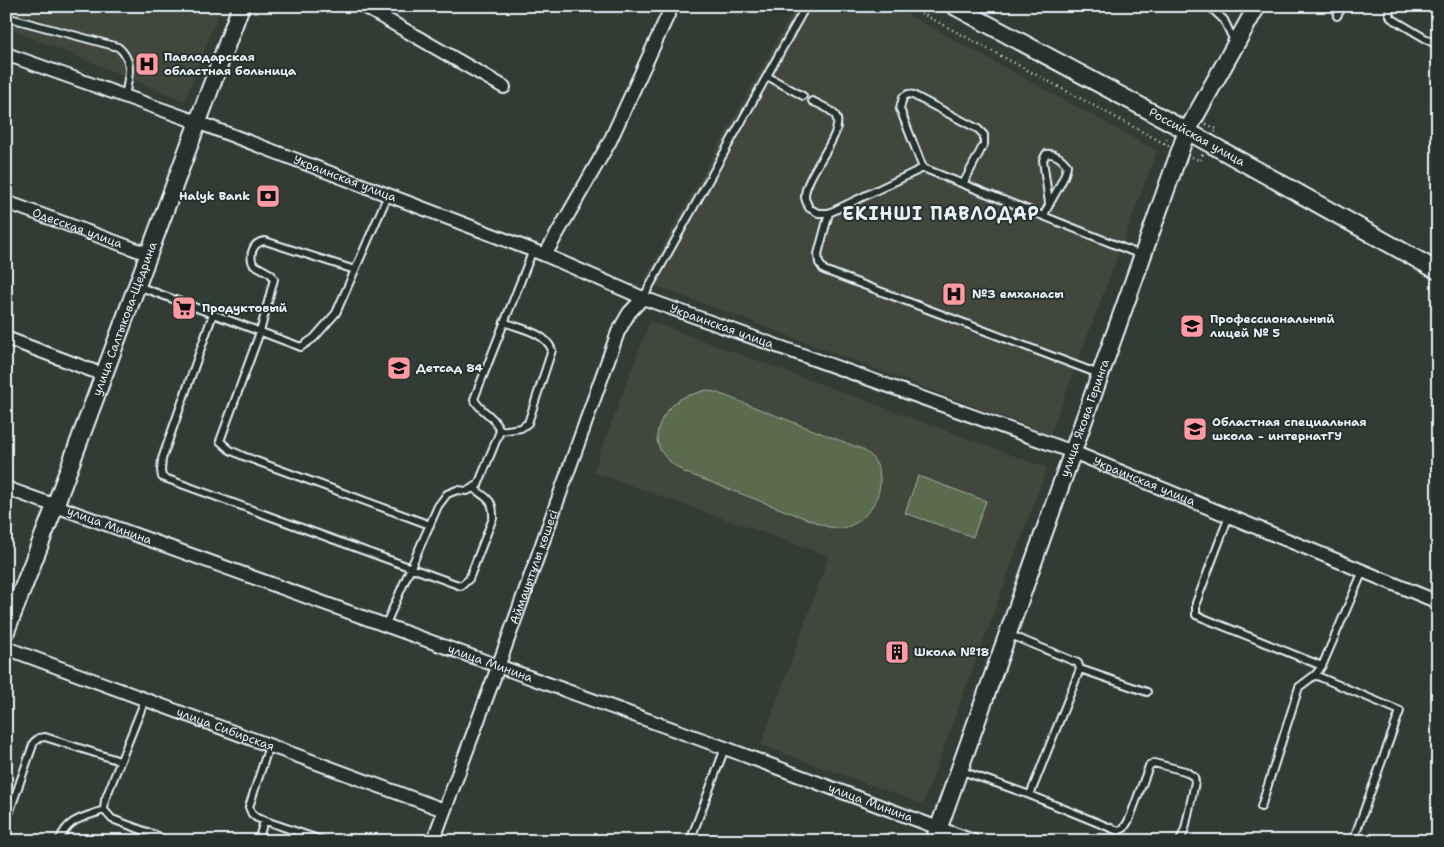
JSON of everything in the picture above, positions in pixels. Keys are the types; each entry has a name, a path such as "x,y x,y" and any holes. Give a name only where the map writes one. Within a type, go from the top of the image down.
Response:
{"street":[{"name":"улица Салтыкова-Щедрина","path":"6,631 55,506 241,6"},
{"path":"363,6 504,87"},
{"path":"545,255 610,141 672,6"},
{"name":"Российская улица","path":"954,6 1186,131 1438,271"},
{"name":"улица Якова Геринга","path":"936,834 1186,131 1257,6"},
{"name":"Украинская улица","path":"6,54 197,122 533,250 642,298 1073,452 1438,602"},
{"name":"Одесская улица","path":"6,202 148,254"},
{"name":"Аймауытұлы көшесі","path":"433,841 498,667 618,332 642,298"},
{"path":"6,338 104,375"},
{"name":"улица Минина","path":"6,488 725,748 936,834 974,841"},
{"name":"улица Сибирская","path":"6,648 444,810"}],"lane":[{"path":"642,298 806,6"},
{"path":"1209,6 1224,20 1236,44"},
{"path":"1337,16 1343,6"},
{"path":"1390,6 1391,18 1438,46"},
{"path":"6,17 118,47 126,54 130,65 125,97"},
{"path":"767,76 803,96"},
{"path":"963,184 984,144 984,135 978,129 913,95 908,94 903,97 900,108 923,168 1142,256"},
{"path":"812,101 830,110 837,116 838,123 836,132 809,181 805,196 809,208 818,213 829,213 923,168"},
{"path":"1044,216 1066,172 1067,165 1050,154 1046,154 1043,160 1049,203"},
{"path":"137,285 301,347 314,338 336,313 388,195"},
{"path":"829,213 818,254 819,263 824,270 1100,375"},
{"path":"354,270 265,242 259,242 254,246 251,260 253,264 271,274 274,279 260,332 220,441 230,450 243,456 430,525"},
{"path":"385,626 438,506 447,494 458,490 467,491 478,485 500,431 497,421 476,404 474,398 533,250"},
{"path":"213,314 162,459 162,477 461,586 468,579 493,518 494,508 491,501 473,488"},
{"path":"500,431 521,428 528,423 552,350 550,343 543,337 504,322"},
{"path":"1229,516 1196,603 1196,615 1322,666"},
{"path":"1261,807 1299,687 1315,675 1322,666 1363,571"},
{"path":"1008,634 1078,663 1080,669 1030,795"},
{"path":"1080,669 1147,692"},
{"path":"1315,675 1400,711 1353,841"},
{"path":"145,700 105,800 104,810 112,819 158,836 163,841"},
{"path":"6,822 34,742 39,738 45,737 120,761"},
{"path":"269,746 249,807 252,814 264,821 324,841"},
{"path":"690,841 725,748"},
{"path":"959,770 1030,795 1118,831 1124,828 1129,820 1149,766 1154,763 1185,770 1194,777 1195,782 1185,829 1180,841"},
{"path":"58,841 67,825 104,810"},
{"path":"258,841 264,821"}],"path":[{"path":"908,6 1164,144"}],"shaded area":[{"name":"Павлодарская областная больница","path":"6,6 221,6 185,101 6,27"},
{"path":"796,6 892,6 1157,151 1050,435 644,281"},
{"path":"650,321 1047,468 923,804 761,745 829,556 593,472"}],"green space":[{"path":"706,390 865,451 871,456 877,466 880,477 876,499 870,509 863,518 853,524 841,528 828,527 684,472 678,468 661,451 658,444 657,437 660,422 669,409 680,399"},
{"path":"918,476 986,501 973,537 905,513"}],"place":[{"name":"Павлодарская областная больница","path":"147,64"},
{"name":"Halyk Bank","path":"268,196"},
{"name":"№3 емханасы","path":"954,294"},
{"name":"Продуктовый","path":"184,308"},
{"name":"Профессиональный лицей № 5","path":"1192,326"},
{"name":"Детсад 84","path":"399,368"},
{"name":"Областная специальная школа - интернатГУ","path":"1195,429"},
{"name":"Школа №18","path":"897,652"}],"district":[{"name":"ЕКІНШІ ПАВЛОДАР","path":"941,214"}]}
